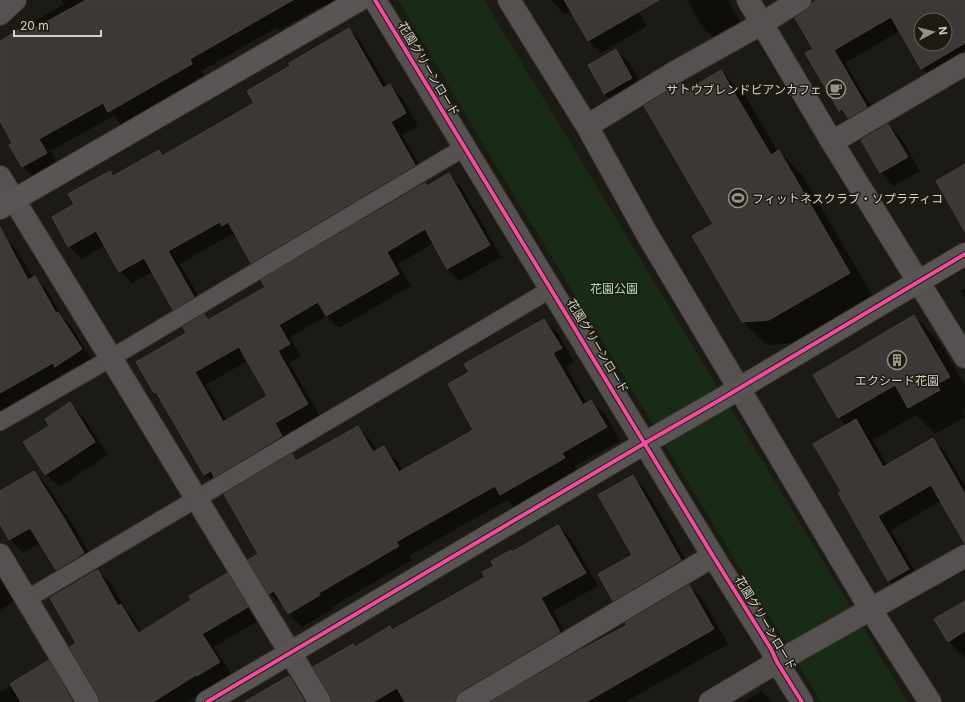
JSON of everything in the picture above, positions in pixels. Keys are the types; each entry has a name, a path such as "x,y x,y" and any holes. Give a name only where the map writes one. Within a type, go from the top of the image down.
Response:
{"street":[{"path":"0,14 15,0"},
{"path":"7,204 359,0"},
{"name":"花園グリーンロード","path":"375,0 802,702"},
{"path":"509,0 587,126 647,234 871,610 930,702"},
{"path":"748,0 832,142 965,357"},
{"path":"587,126 677,71 761,24 800,0"},
{"path":"832,142 965,64"},
{"path":"0,177 7,204 111,358 320,702"},
{"path":"207,702 965,254"},
{"path":"0,555 88,702"},
{"path":"467,702 713,556"},
{"path":"710,702 965,556"}],"lane":[{"path":"0,422 111,358 465,147"},
{"path":"27,599 551,289"}],"green space":[{"name":"花園公園","path":"398,0 484,0 908,702 821,702 494,162"}],"building":[{"path":"86,0 293,0 190,59 192,64 108,112 103,103 39,139 47,153 22,167 9,145 12,143 0,121 0,41 32,22 35,28"},
{"path":"564,0 659,0 588,41"},
{"path":"816,0 965,0 965,43 953,50 953,12 913,12 913,52 950,52 921,69 891,17 834,50 867,107 848,118 842,109 839,111 805,53 813,49 795,18 811,6"},
{"path":"349,28 383,88 390,84 406,113 391,122 415,165 251,263 228,222 222,226 220,222 168,251 194,297 173,310 144,258 119,272 96,231 68,247 52,217 74,204 68,194 110,171 113,176 159,150 162,156 254,103 247,91 290,66 289,63"},
{"path":"616,49 632,78 604,94 588,65"},
{"path":"721,70 771,155 779,150 850,273 769,320 742,322 692,236 713,224 644,106 682,83 686,91"},
{"path":"888,124 908,157 880,173 861,140"},
{"path":"965,164 965,232 936,181"},
{"path":"449,173 490,245 447,269 425,229 387,252 399,274 326,316 318,302 279,325 290,344 278,351 308,404 275,423 282,436 214,477 211,471 204,475 156,392 154,393 136,362 186,333 183,327 204,314 208,320 265,287 261,280 425,183 427,186","holes":["239,347 267,396 223,422 195,372"]},
{"path":"0,227 28,280 35,276 56,313 58,312 82,349 55,367 53,363 0,393"},
{"name":"エクシード花園","path":"914,315 950,377 937,384 940,390 908,408 895,385 838,418 813,375"},
{"path":"544,319 562,348 553,353 583,405 591,400 607,427 562,453 565,458 500,495 495,486 396,542 399,546 319,593 320,595 288,614 274,591 269,594 248,560 258,554 224,494 292,454 296,461 358,426 373,452 384,446 399,472 473,430 448,384 469,372 464,364"},
{"path":"70,402 95,442 45,475 23,442 49,426 45,419"},
{"path":"856,419 883,467 933,438 965,494 965,544 931,485 878,516 909,569 888,581 838,493 841,491 813,444"},
{"path":"34,471 84,553 56,570 30,528 9,540 0,524 0,491"},
{"path":"633,475 681,560 613,601 598,574 632,555 598,495"},
{"path":"558,525 586,573 541,598 560,632 461,691 456,696 455,702 405,702 397,688 373,702 332,702 331,696 313,667 353,644 355,647 390,626 392,630 485,577 482,572 494,566 491,561 511,550 512,552"},
{"path":"98,570 118,606 121,604 139,633 191,600 189,596 227,573 248,607 202,634 220,662 153,702 100,702 99,696 70,647 76,643 50,598"},
{"path":"689,585 714,629 586,702 491,702 573,654 627,625 625,623"},
{"path":"965,601 965,631 948,642 934,619"},
{"path":"49,660 73,702 21,702 10,684"},
{"path":"289,676 305,702 244,702"}],"cycle path":[{"path":"375,0 802,702"},
{"path":"207,702 965,254"}],"place":[{"name":"サトウブレンドビアンカフェ","path":"836,89"},
{"name":"フィットネスクラブ・ソプラティコ","path":"738,198"},
{"name":"エクシード花園","path":"897,360"}]}
